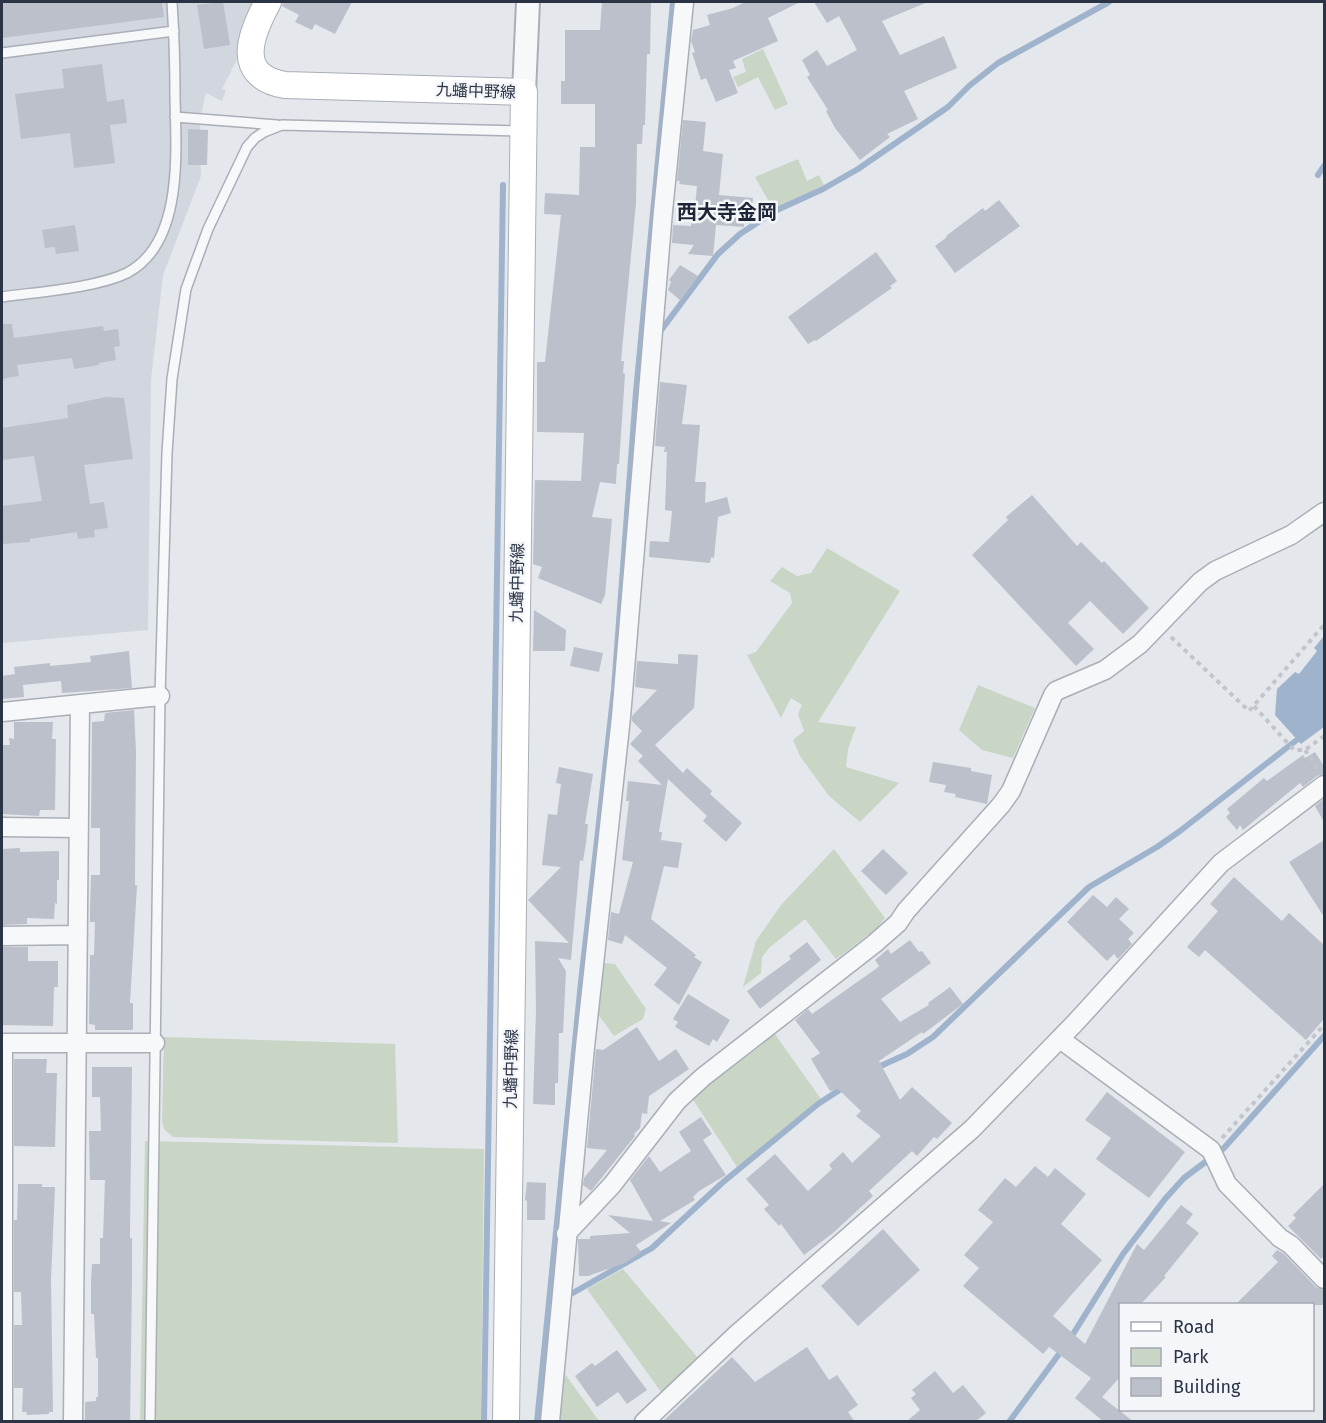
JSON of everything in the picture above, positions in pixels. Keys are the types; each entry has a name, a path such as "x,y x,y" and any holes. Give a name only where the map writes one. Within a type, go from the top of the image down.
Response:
{"main road":[{"name":"九蟠中野線","path":"268,2 261,14 249,53 256,70 269,82 285,86 524,92 506,1422"}],"street":[{"path":"524,92 528,2"},
{"path":"550,1422 566,1234 621,717 663,210 684,2"},
{"path":"566,1234 612,1185 677,1101 694,1085 898,923 1011,791 1056,691 1105,670 1140,644 1200,582 1215,571 1291,535 1324,512"},
{"path":"2,712 160,696"},
{"path":"73,1422 80,704"},
{"path":"644,1422 736,1335 972,1129 1060,1039 1221,863 1324,785"},
{"path":"2,827 79,828"},
{"path":"2,936 78,935"},
{"path":"1060,1039 1213,1153 1227,1184 1324,1279"},
{"path":"3,1422 2,1043 154,1043"}],"lane":[{"path":"2,297 100,282 127,273 145,259 156,243 168,219 175,186 176,117 172,2"},
{"path":"2,53 174,31"},
{"path":"176,117 282,125 524,131"},
{"path":"150,1422 160,696 172,379 186,290 205,237 247,147 264,132 282,125"}],"path":[{"path":"1158,626 1250,711 1324,625"},
{"path":"1254,706 1294,750 1305,750 1324,736"},
{"path":"1305,750 1324,778"},
{"path":"1213,1153 1324,1025"}],"shaded area":[{"path":"2,2 262,2 241,52 222,89 226,90 222,101 206,93 200,119 201,176 163,275 151,380 148,630 2,643"}],"green space":[{"path":"763,49 788,104 775,110 758,77 738,87 733,77 746,72 742,59"},
{"path":"798,159 807,181 819,175 824,185 773,209 755,177"},
{"path":"827,548 900,591 818,722 856,727 848,749 846,767 899,783 860,822 829,796 800,756 793,740 804,731 798,714 802,705 791,698 781,718 747,655 756,652 792,603 790,593 770,581 782,567 797,576 811,573"},
{"path":"978,685 1035,708 1013,758 982,750 959,730"},
{"path":"834,849 885,918 876,929 836,959 805,919 769,948 762,957 761,973 743,987 756,941 781,905"},
{"path":"603,963 615,964 646,1009 643,1019 614,1036 595,1010"},
{"path":"772,1030 821,1099 737,1167 690,1095"},
{"path":"164,1037 395,1044 398,1143 173,1137 164,1129 162,1121"},
{"path":"145,1141 484,1149 481,1421 140,1422"},
{"path":"623,1269 698,1358 661,1392 587,1289"},
{"path":"562,1370 599,1421 558,1421"}],"water":[{"path":"1324,636 1324,727 1301,744 1275,715 1277,689 1295,672 1299,674 1317,651 1314,648"}],"building":[{"path":"2,2 162,2 164,17 2,38"},
{"path":"223,2 230,45 204,49 197,5"},
{"path":"283,2 352,2 335,34 315,24 312,30 295,22 299,15 282,6"},
{"path":"602,2 651,2 645,125 643,125 642,144 637,144 636,203 621,361 624,361 623,373 625,374 619,464 617,464 616,484 600,482 592,517 612,519 605,595 601,604 538,578 542,567 533,564 535,480 581,481 584,433 537,432 537,362 545,362 561,215 544,214 545,193 579,195 580,147 595,147 595,104 561,104 561,81 565,81 565,30 600,30"},
{"path":"745,2 800,2 768,18 778,41 733,61 736,68 729,70 738,93 716,102 706,78 701,80 692,53 695,52 691,41 693,30 710,25 707,15"},
{"path":"814,2 928,2 882,21 900,55 944,36 957,68 904,91 918,119 887,134 890,137 860,160 835,128 826,111 828,110 807,77 810,75 802,60 817,50 827,66 857,50 839,16 827,23"},
{"path":"102,64 107,102 124,99 127,123 110,125 115,163 74,168 70,133 21,139 15,94 64,88 62,69"},
{"path":"683,120 706,122 703,151 723,154 719,195 753,198 750,224 744,223 744,227 716,225 713,256 688,254 694,245 672,243 673,225 691,226 697,186 679,184 680,181 677,181"},
{"path":"188,129 208,130 207,165 188,165"},
{"path":"999,200 1020,226 955,273 935,246 983,208 985,211"},
{"path":"75,225 79,251 56,254 55,247 45,248 42,230"},
{"path":"876,252 897,281 890,286 892,288 816,341 808,344 788,317"},
{"path":"680,265 698,276 680,300 668,290 671,282 669,280"},
{"path":"2,324 12,324 14,338 103,326 104,331 118,329 120,346 114,347 116,360 99,363 99,365 74,369 72,358 17,365 19,376 2,379"},
{"path":"660,382 687,385 682,424 700,425 695,482 706,482 705,503 727,497 731,513 718,517 714,558 711,557 710,563 649,557 650,541 669,542 672,511 665,510 667,452 664,452 665,447 655,446"},
{"path":"106,397 124,398 133,459 84,465 90,504 104,502 108,528 94,530 95,537 78,539 77,532 30,539 30,542 2,544 2,506 42,501 34,456 2,460 2,428 68,418 67,405"},
{"path":"1032,495 1077,546 1081,542 1102,563 1104,561 1149,608 1123,634 1090,601 1068,623 1094,649 1076,666 972,555 1008,520 1006,517"},
{"path":"534,610 566,630 565,651 533,651"},
{"path":"574,647 603,653 599,672 570,666"},
{"path":"129,651 132,688 62,693 61,681 23,685 24,697 2,699 2,676 15,674 14,667 91,662 90,656"},
{"path":"678,654 698,655 694,708 655,745 683,773 687,768 712,791 710,794 742,823 726,842 703,821 707,816 668,779 659,832 662,832 661,840 682,843 678,868 664,866 651,919 702,962 679,1005 654,985 667,968 625,935 622,944 608,940 611,912 619,914 633,862 622,860 629,801 626,801 628,781 662,785 638,761 643,756 630,744 642,731 632,721 632,716 657,690 635,687 637,661 678,664"},
{"path":"134,710 135,885 137,885 130,1003 133,1003 133,1030 95,1030 95,1025 89,1024 90,955 94,955 95,922 90,922 90,911 91,875 100,875 100,828 91,828 92,722 104,721 105,713"},
{"path":"14,722 53,722 52,739 56,739 55,810 40,810 39,816 2,814 2,745 10,745 9,738 14,739"},
{"path":"1315,752 1324,766 1324,774 1317,776 1303,787 1300,783 1243,830 1240,825 1237,830 1226,817 1230,813 1227,809 1264,778 1267,781 1303,755 1305,758"},
{"path":"933,762 971,768 971,771 992,775 987,804 955,797 956,794 944,792 946,785 929,782"},
{"path":"559,767 593,774 585,824 588,824 586,843 583,861 580,860 571,960 558,958 566,971 563,1033 559,1033 555,1105 533,1104 536,1011 535,941 569,943 528,900 561,867 542,865 548,814 557,815 561,784 556,783"},
{"path":"1324,799 1324,822 1315,806"},
{"path":"1324,840 1324,917 1289,862"},
{"path":"20,848 20,852 59,851 59,880 57,880 57,904 55,903 54,919 27,918 27,924 2,925 2,849"},
{"path":"883,849 908,873 886,895 861,871"},
{"path":"1234,877 1282,921 1289,913 1324,945 1324,1019 1306,1040 1205,950 1199,957 1187,947 1218,911 1210,904"},
{"path":"1093,895 1107,907 1116,897 1129,909 1119,919 1134,933 1128,939 1132,944 1118,959 1114,954 1107,961 1067,922"},
{"path":"910,940 931,963 881,999 900,1022 929,1005 928,1003 950,987 963,1004 923,1034 922,1032 879,1061 900,1100 912,1087 952,1123 937,1139 934,1137 917,1156 912,1151 869,1191 873,1196 833,1233 804,1255 781,1224 779,1226 764,1209 769,1205 746,1179 775,1154 808,1191 832,1169 829,1165 843,1152 852,1163 881,1136 856,1116 861,1111 838,1089 830,1091 811,1059 820,1053 795,1020 808,1009 812,1014 877,968 879,966 875,960 888,949 891,954"},
{"path":"807,942 821,960 760,1009 747,991 791,959 789,956"},
{"path":"2,947 28,947 28,961 58,961 58,987 54,987 53,1026 2,1025"},
{"path":"688,994 730,1020 717,1042 713,1039 709,1046 675,1027 678,1022 673,1019"},
{"path":"637,1027 659,1061 676,1049 689,1069 649,1096 647,1114 642,1113 640,1128 591,1191 583,1185 584,1178 607,1150 587,1148 596,1049 603,1050"},
{"path":"14,1059 47,1059 46,1073 57,1073 55,1147 14,1146"},
{"path":"92,1067 132,1067 130,1422 85,1422 85,1402 96,1401 98,1397 98,1358 96,1358 94,1314 91,1314 91,1282 92,1264 100,1264 105,1180 90,1180 89,1131 101,1131 100,1097 92,1097"},
{"path":"1107,1092 1185,1152 1149,1198 1096,1159 1111,1138 1085,1120"},
{"path":"701,1117 712,1134 703,1140 726,1175 699,1191 693,1197 695,1200 660,1221 671,1223 636,1245 641,1252 625,1263 588,1276 579,1276 578,1239 630,1233 608,1215 653,1221 630,1180 649,1156 660,1172 691,1151 679,1132"},
{"path":"1035,1166 1048,1177 1055,1168 1086,1194 1061,1224 1102,1260 1053,1316 1085,1344 1137,1244 1144,1250 1181,1205 1193,1214 1186,1223 1199,1233 1164,1276 1166,1277 1142,1303 1119,1303 1119,1378 1102,1397 1134,1422 1104,1422 1075,1398 1091,1378 1049,1347 1043,1354 963,1286 979,1268 964,1255 993,1222 978,1210 1005,1178 1016,1187"},
{"path":"527,1182 546,1183 545,1220 527,1220 527,1201 525,1200"},
{"path":"18,1184 42,1184 42,1187 55,1187 51,1279 53,1412 49,1414 26,1415 27,1412 22,1412 23,1388 14,1388 14,1325 22,1325 21,1292 14,1292 14,1220 17,1220"},
{"path":"1324,1184 1324,1256 1321,1259 1288,1226 1296,1218 1293,1215"},
{"path":"883,1229 920,1270 858,1326 821,1286"},
{"path":"1277,1250 1284,1254 1316,1287 1324,1290 1324,1305 1237,1303 1278,1262 1272,1256"},
{"path":"807,1347 829,1380 837,1375 858,1405 848,1412 855,1422 662,1422 732,1357 755,1382"},
{"path":"617,1350 647,1390 627,1404 618,1392 597,1407 575,1376 592,1363 595,1366"},
{"path":"935,1371 953,1393 963,1385 986,1413 975,1422 906,1422 920,1410 911,1398 916,1394 912,1390"}],"waterway":[{"path":"537,1422 581,982 614,689 636,392 673,2"},
{"path":"662,329 718,254 740,234 777,210 823,189 858,169 948,107 969,86 998,63 1109,2"},
{"path":"1318,175 1324,166"},
{"path":"484,1422 503,185"},
{"path":"876,1068 907,1054 933,1037 1089,887 1180,831 1298,739 1301,733"},
{"path":"1070,1339 1123,1254 1165,1199 1184,1178 1224,1148 1324,1036"},
{"path":"571,1294 652,1248 722,1183 818,1104 844,1087"},
{"path":"1009,1422 1062,1350"}],"district":[{"name":"西大寺金岡","path":"727,212"}]}
